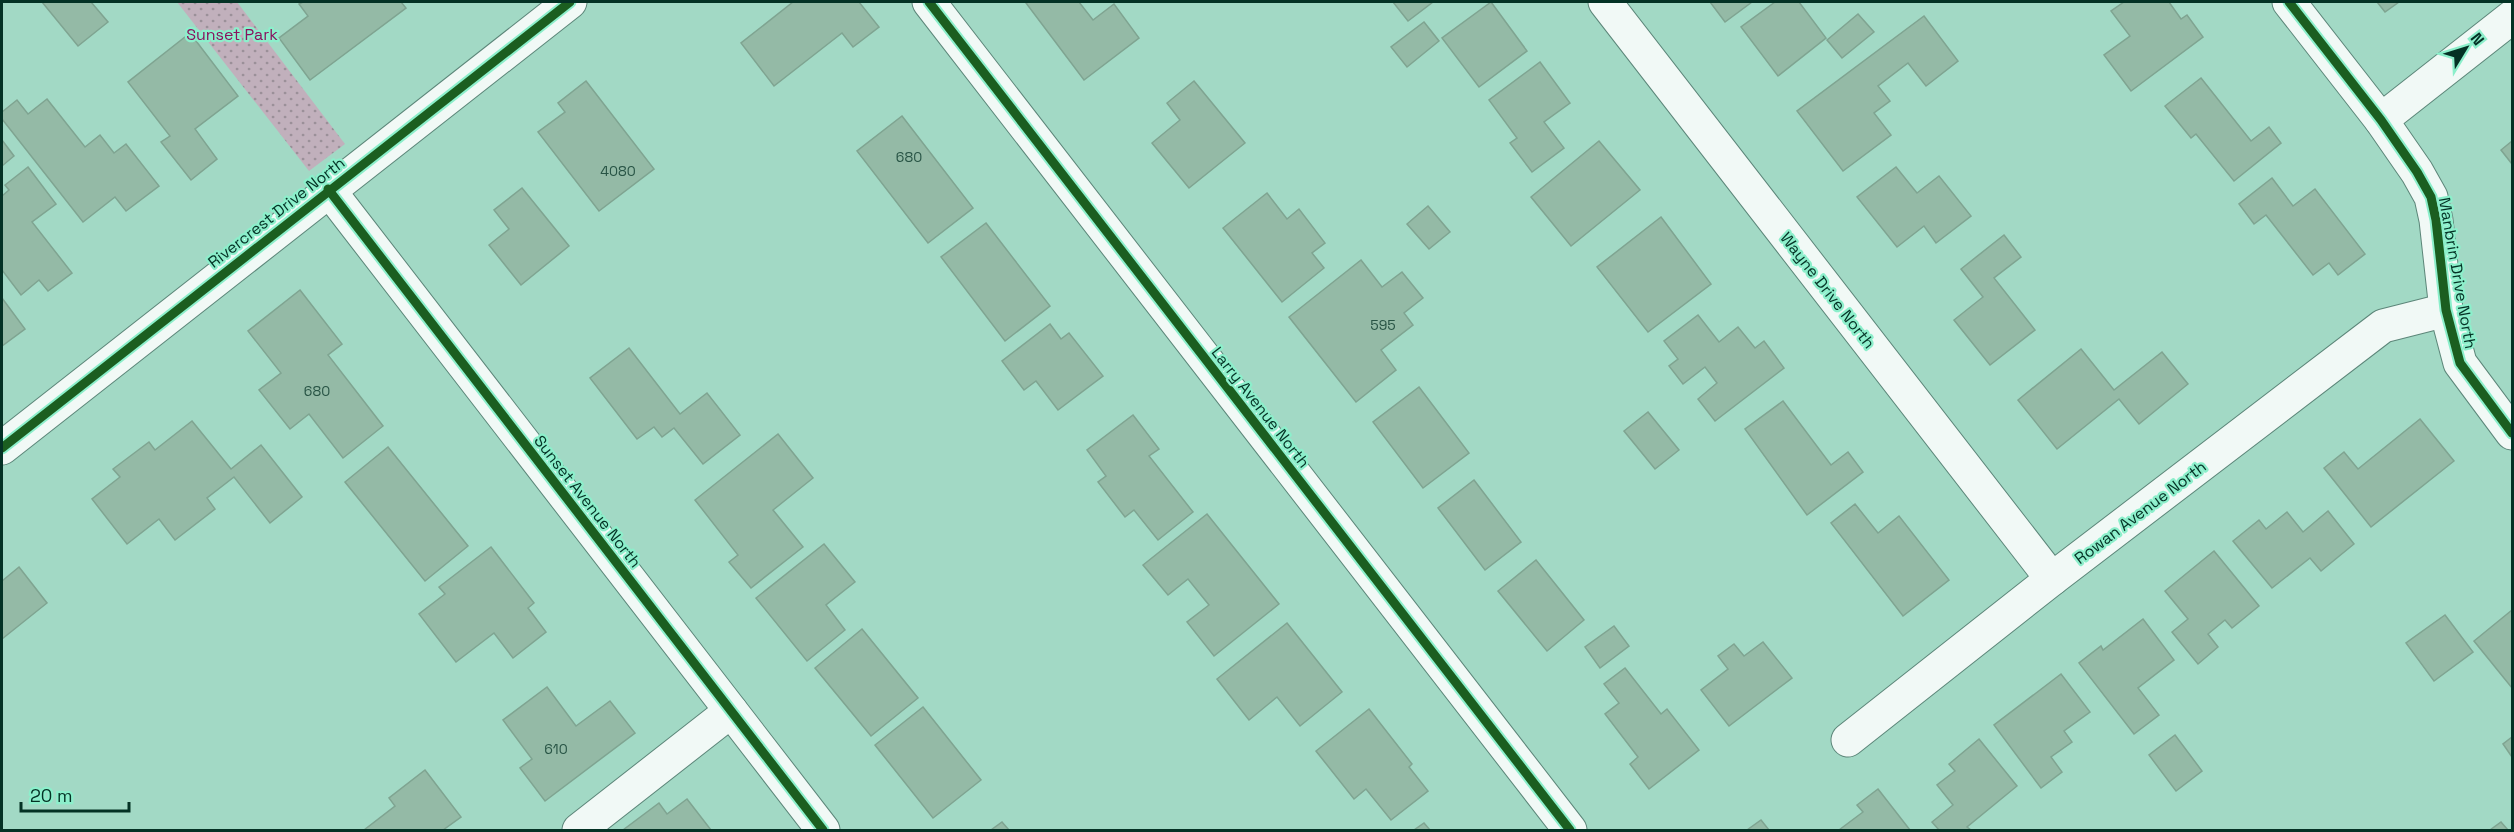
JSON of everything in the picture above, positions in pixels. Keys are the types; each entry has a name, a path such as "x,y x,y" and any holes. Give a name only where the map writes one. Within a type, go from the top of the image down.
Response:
{"street":[{"name":"Rivercrest Drive North","path":"2,448 328,189 570,2"},
{"name":"Larry Avenue North","path":"929,2 1570,831"},
{"name":"Wayne Drive North","path":"1605,2 2052,579"},
{"name":"Manbrin Drive North","path":"2289,2 2381,120 2417,172 2431,198 2436,220 2446,310 2460,363 2512,433"},
{"path":"2381,120 2512,17"},
{"name":"Sunset Avenue North","path":"328,189 823,831"},
{"name":"Rowan Avenue North","path":"1848,740 2052,579 2383,326 2446,310"},
{"path":"579,831 731,711"}],"green space":[{"name":"Sunset Park","path":"177,2 237,2 345,144 309,171"}],"building":[{"path":"42,2 91,2 108,22 78,46"},
{"path":"303,2 401,2 406,8 310,80 279,38 308,16 299,4"},
{"path":"793,2 859,2 879,27 853,47 842,33 774,86 741,43"},
{"path":"1079,2 1093,20 1114,4 1139,38 1084,80 1026,3"},
{"path":"1393,2 1433,2 1408,21"},
{"path":"1491,2 1527,51 1479,87 1442,38"},
{"path":"1710,2 1752,2 1725,22"},
{"path":"1775,2 1799,2 1826,38 1778,76 1741,27"},
{"path":"2124,2 2169,2 2181,19 2187,15 2203,37 2131,91 2104,55 2130,36 2111,11"},
{"path":"2377,2 2399,2 2385,12"},
{"path":"1858,14 1874,32 1842,58 1827,40"},
{"path":"1924,16 1958,61 1926,86 1908,63 1878,86 1890,101 1874,113 1891,135 1843,171 1797,111"},
{"path":"1424,22 1439,41 1407,67 1391,47"},
{"path":"190,33 238,96 195,129 217,159 191,180 161,142 170,136 128,82"},
{"path":"1540,62 1570,103 1544,122 1564,148 1532,172 1510,143 1517,138 1489,100"},
{"path":"2201,78 2251,141 2269,127 2281,143 2234,181 2196,134 2191,138 2165,106"},
{"path":"586,81 654,169 599,211 538,132 565,112 558,103"},
{"path":"1194,81 1245,143 1189,188 1152,143 1180,120 1167,103"},
{"path":"47,99 85,147 100,135 114,153 126,144 159,186 126,211 115,197 83,222 2,119 2,112 17,100 28,114"},
{"path":"902,116 973,208 928,243 857,151"},
{"path":"2,140 14,156 2,166"},
{"path":"1599,141 1640,190 1571,246 1531,197"},
{"path":"2512,141 2512,164 2501,150"},
{"path":"28,167 56,204 32,222 72,273 48,291 39,280 21,295 2,270 2,196 9,190 5,185"},
{"path":"1896,167 1917,193 1939,176 1971,216 1936,243 1924,226 1897,247 1857,197"},
{"path":"2272,178 2293,206 2315,189 2365,254 2338,275 2329,263 2313,275 2266,215 2254,224 2239,204"},
{"path":"522,188 569,246 521,285 489,245 509,229 494,210"},
{"path":"1267,193 1287,219 1299,209 1325,243 1312,253 1324,268 1282,302 1223,228"},
{"path":"1428,206 1450,232 1429,249 1407,224"},
{"path":"1661,217 1711,284 1648,332 1597,267"},
{"path":"986,223 1050,306 1005,341 941,257"},
{"path":"2004,235 2021,257 1994,278 2035,330 1990,365 1954,320 1983,297 1961,269"},
{"path":"1361,260 1382,287 1402,272 1423,298 1404,313 1413,325 1381,350 1396,370 1356,402 1289,317"},
{"path":"300,290 342,344 328,355 383,426 343,458 309,414 290,429 259,390 281,373 248,331"},
{"path":"2,298 25,329 2,346"},
{"path":"1698,315 1719,342 1738,327 1755,348 1764,341 1784,368 1715,421 1698,399 1717,383 1705,367 1683,384 1669,366 1678,359 1664,341"},
{"path":"1050,324 1061,339 1069,333 1103,376 1058,410 1036,381 1024,390 1002,361"},
{"path":"629,348 680,414 707,393 740,435 703,464 674,428 662,437 654,427 637,439 590,378"},
{"path":"2081,349 2114,390 2162,352 2188,384 2139,424 2119,399 2057,449 2018,400"},
{"path":"1419,387 1469,453 1423,488 1373,422"},
{"path":"1783,401 1831,465 1848,452 1863,472 1807,515 1745,429"},
{"path":"1648,412 1679,450 1655,469 1624,431"},
{"path":"1133,415 1159,449 1149,456 1193,512 1158,540 1134,510 1125,517 1098,482 1106,476 1087,450"},
{"path":"2420,419 2454,461 2371,527 2324,468 2344,452 2358,469"},
{"path":"192,421 231,469 261,445 302,497 270,523 234,477 207,498 215,509 175,540 159,519 127,544 92,499 120,477 113,469 149,442 155,450"},
{"path":"778,434 813,478 773,510 803,547 751,588 729,562 738,555 695,500"},
{"path":"388,447 468,546 425,581 345,482"},
{"path":"1474,480 1521,542 1485,570 1438,508"},
{"path":"1855,504 1878,533 1899,516 1949,580 1903,616 1831,523"},
{"path":"2328,511 2354,544 2321,571 2310,558 2272,588 2233,541 2259,520 2266,529 2287,512 2303,532"},
{"path":"1207,514 1279,604 1214,656 1187,622 1209,605 1188,579 1168,595 1143,565"},
{"path":"824,544 855,582 826,605 845,630 807,661 756,598"},
{"path":"491,547 534,603 528,608 546,632 513,658 494,633 456,662 419,614 445,594 439,587"},
{"path":"2214,551 2259,606 2232,628 2225,620 2208,634 2218,647 2198,664 2172,632 2188,619 2165,591"},
{"path":"1536,560 1584,620 1547,651 1498,591"},
{"path":"19,567 47,603 2,639 2,581"},
{"path":"2512,610 2512,688 2474,641"},
{"path":"2445,615 2473,652 2434,681 2406,643"},
{"path":"2143,619 2174,660 2138,688 2159,715 2134,734 2079,663 2101,646 2103,650"},
{"path":"1287,623 1342,692 1300,726 1277,697 1249,720 1217,679"},
{"path":"1614,626 1629,646 1600,668 1585,647"},
{"path":"862,629 918,698 871,736 815,668"},
{"path":"1763,642 1792,678 1729,726 1701,690 1728,669 1718,656 1734,644 1744,656"},
{"path":"1625,668 1661,714 1667,709 1699,750 1649,789 1630,764 1638,757 1605,714 1619,703 1604,684"},
{"path":"2061,674 2090,712 2064,731 2072,742 2051,757 2062,772 2041,788 1994,725"},
{"path":"547,687 576,726 610,701 635,733 545,801 520,768 532,759 503,720"},
{"path":"923,707 981,780 933,818 875,745"},
{"path":"1369,709 1412,764 1409,767 1428,791 1391,820 1366,789 1354,799 1316,751"},
{"path":"2175,735 2202,771 2176,791 2149,755"},
{"path":"2512,737 2512,757 2503,744"},
{"path":"1979,739 2017,786 1967,827 1971,830 1939,830 1932,822 1953,805 1937,785 1955,771 1949,764"},
{"path":"425,770 461,817 443,830 364,830 395,806 389,798"},
{"path":"1878,789 1910,830 1839,830 1863,812 1857,805"},
{"path":"687,799 711,830 623,830 659,803 667,814"},
{"path":"1761,820 1769,830 1747,830"},
{"path":"1002,822 1009,830 991,830"},
{"path":"2501,822 2508,830 2490,830"},
{"path":"1424,823 1430,830 1414,830"}],"cycle path":[{"path":"2,448 570,2"},
{"path":"929,2 1570,830"},
{"path":"2289,2 2381,120 2417,172 2431,197 2436,220 2446,310 2460,363 2512,433"},
{"path":"328,189 823,830"}]}
